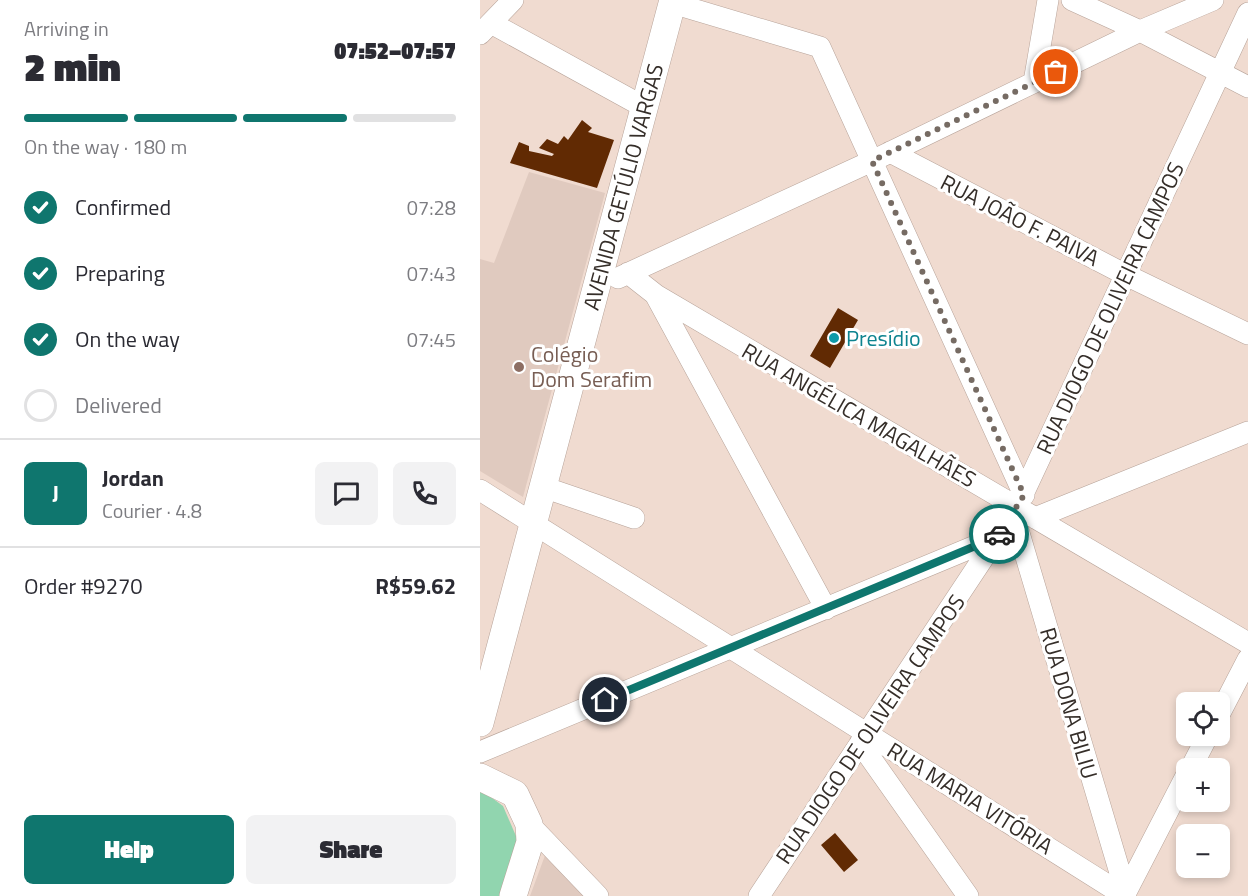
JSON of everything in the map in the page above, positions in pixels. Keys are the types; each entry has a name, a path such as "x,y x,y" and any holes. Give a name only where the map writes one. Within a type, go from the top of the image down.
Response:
{"main road":[{"name":"AVENIDA GETÚLIO VARGAS","path":"480,723 673,2"},
{"path":"480,777 515,794 529,825 530,842 513,896"}],"street":[{"path":"513,0 486,29 645,107"},
{"path":"1035,82 1048,0"},
{"path":"1071,0 1140,31 1248,87"},
{"path":"596,288 881,157 1140,31 1213,0"},
{"name":"RUA DONA BILIU","path":"673,2 819,47 881,157 1018,505 1125,895"},
{"name":"RUA DIOGO DE OLIVEIRA CAMPOS","path":"759,896 1018,505 1248,13"},
{"name":"RUA JOÃO F. PAIVA","path":"881,157 1248,334"},
{"name":"RUA ANGÉLICA MAGALHÃES","path":"628,273 656,295 1018,505 1035,518 1248,643"},
{"path":"656,295 826,609"},
{"path":"1035,518 1248,432"},
{"path":"543,487 634,518"},
{"name":"RUA MARIA VITÓRIA","path":"480,490 730,648 864,738 1125,895"},
{"path":"480,752 997,537"},
{"path":"1230,694 1248,659"},
{"path":"864,738 968,896"},
{"path":"1125,895 1176,796"},
{"path":"529,825 598,896"}],"shaded area":[{"name":"Colégio Dom Serafim","path":"529,172 605,193 523,497 480,471 480,259 494,263"},
{"path":"547,850 588,896 530,896"}],"green space":[{"path":"480,789 503,806 519,843 500,896 480,896"}],"building":[{"path":"582,120 592,128 588,132 614,140 597,188 510,163 519,142 529,146 529,151 552,156 554,154 539,148 547,139 558,144 564,136 568,140"},
{"name":"Presídio","path":"838,308 858,320 830,368 810,356"},
{"path":"835,833 858,860 844,872 821,845"}],"way so far":[{"path":"999,534 1024,495 872,161 1056,72"}],"place":[{"name":"Presídio","path":"834,338"},
{"name":"Colégio Dom Serafim","path":"519,367"}],"route":[{"path":"605,700 997,537 999,534"}]}
